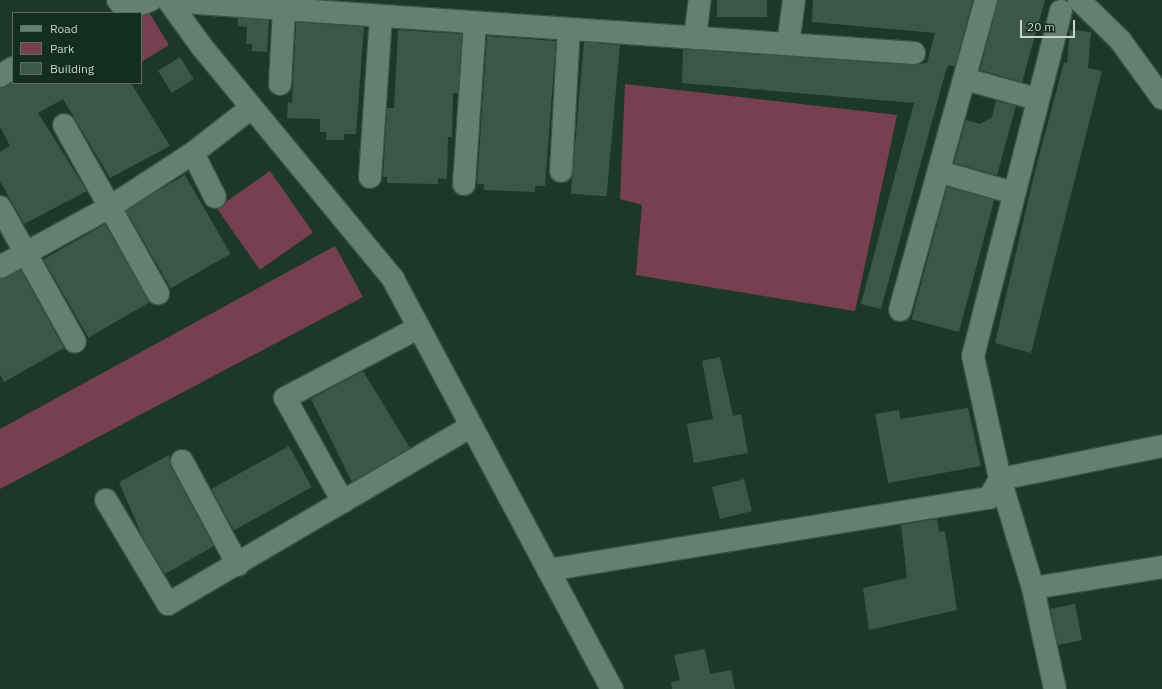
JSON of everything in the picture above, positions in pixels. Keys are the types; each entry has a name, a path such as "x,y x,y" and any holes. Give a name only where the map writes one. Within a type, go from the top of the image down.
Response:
{"street":[{"path":"115,6 131,10 163,0 284,10 914,53"},
{"path":"163,0 394,279 470,427 612,689"},
{"path":"695,38 700,0"},
{"path":"788,44 794,0"},
{"path":"900,310 940,172 986,0"},
{"path":"1079,0 1120,40 1162,98"},
{"path":"280,84 284,10"},
{"path":"1055,689 1033,588 1000,479 973,356 1037,99 1061,11"},
{"path":"370,177 381,16"},
{"path":"464,184 475,23"},
{"path":"561,171 569,29"},
{"path":"0,76 12,69"},
{"path":"965,79 1037,99"},
{"path":"0,267 110,207 193,153 251,108"},
{"path":"64,125 158,293"},
{"path":"193,153 215,197"},
{"path":"940,172 1014,193"},
{"path":"0,207 75,342"},
{"path":"343,502 285,398 418,328"},
{"path":"106,500 168,604 238,565 470,427"},
{"path":"548,570 959,506 988,498 1000,479 1162,446"},
{"path":"182,461 238,565"},
{"path":"1033,588 1162,566"}],"green space":[{"path":"147,9 169,45 142,61 142,12"},
{"path":"625,84 897,115 855,311 636,275 642,205 620,199"},
{"path":"270,171 313,232 260,270 217,208"},
{"path":"335,246 363,297 0,489 0,429"}],"building":[{"path":"717,0 767,0 767,17 717,17"},
{"path":"813,0 973,0 955,66 949,65 946,70 881,309 861,304 914,103 682,83 683,49 913,65 927,63 935,33 812,22"},
{"path":"998,0 1045,0 1022,82 980,70"},
{"path":"238,18 269,20 267,52 252,51 252,44 246,44 247,27 238,26"},
{"path":"296,22 364,27 356,134 344,134 344,140 326,140 326,132 320,132 320,119 287,118 288,102 292,103"},
{"path":"398,30 462,34 458,93 453,93 452,137 448,137 447,179 438,178 438,184 387,183 387,177 383,177 387,108 394,108"},
{"path":"1070,30 1091,32 1088,68 1102,71 1031,353 995,343 1034,175 1064,62 1067,63"},
{"path":"487,36 556,41 545,186 535,186 535,192 484,190 484,184 477,184"},
{"path":"584,42 620,45 607,197 571,193"},
{"path":"180,57 194,79 172,93 158,71"},
{"path":"12,83 132,84 170,146 110,178 63,99 38,113 87,191 24,224 0,181 0,152 10,146 0,127 0,88"},
{"path":"996,101 1016,106 997,175 954,163 966,120 980,124 992,117"},
{"path":"185,175 231,254 171,288 125,210"},
{"path":"947,187 994,200 959,332 912,319"},
{"path":"105,224 150,302 89,337 44,260"},
{"path":"21,270 64,348 4,382 0,374 0,279"},
{"path":"720,357 733,416 741,414 748,453 694,463 687,424 713,419 702,361"},
{"path":"363,371 410,448 352,482 311,399"},
{"path":"968,408 981,466 888,483 875,414 899,410 900,419"},
{"path":"289,446 312,487 234,530 211,489"},
{"path":"169,455 171,467 214,546 165,574 144,540 119,482"},
{"path":"744,479 752,511 720,519 712,487"},
{"path":"937,519 939,532 945,531 957,610 869,630 863,588 907,578 901,525"},
{"path":"1075,604 1082,640 1058,645 1050,609"},
{"path":"705,649 710,674 731,670 735,689 672,689 671,682 680,680 674,655"}]}
